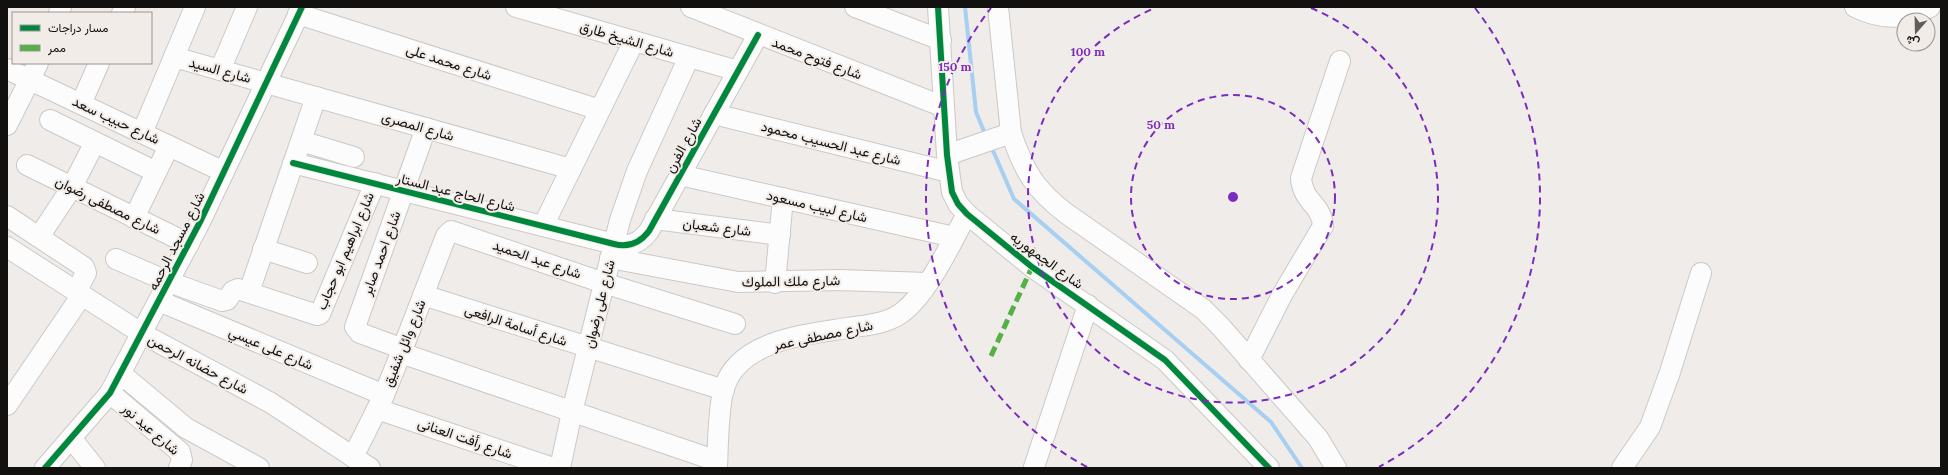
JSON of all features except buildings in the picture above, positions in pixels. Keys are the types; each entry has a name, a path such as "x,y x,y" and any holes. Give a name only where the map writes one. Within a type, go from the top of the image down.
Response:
{"street":[{"path":"142,133 195,7"},
{"path":"220,70 247,7"},
{"name":"شارع الشيخ طارق","path":"516,7 738,71"},
{"name":"شارع فتوح محمد","path":"691,7 758,35 944,107"},
{"path":"855,7 941,40"},
{"name":"شارع الجمهوريه","path":"938,7 944,107 953,159 952,192 958,204 967,214 1032,267 1165,360 1269,468"},
{"path":"998,7 1004,135 1017,152 1034,184 1054,204 1203,308 1318,438 1336,468"},
{"path":"1855,7 1872,15 1889,18 1921,12 1930,7"},
{"name":"شارع مسجد الرحمه","path":"45,468 110,393 189,244 300,11"},
{"name":"شارع محمد على","path":"300,11 600,110"},
{"name":"شارع الفرن","path":"612,251 622,246 637,242 644,237 758,35"},
{"path":"542,226 634,41"},
{"name":"شارع على رضوان","path":"560,468 572,412 620,220 637,171 689,57"},
{"name":"شارع السيد","path":"174,58 266,82"},
{"path":"1249,360 1282,295 1323,226 1322,214 1302,190 1301,178 1340,61"},
{"path":"81,104 99,64"},
{"name":"شارع حبيب سعد","path":"7,69 34,72 81,104 224,172"},
{"path":"7,125 34,72"},
{"name":"شارع المصرى","path":"266,82 571,169"},
{"path":"249,292 316,97"},
{"name":"شارع عبد الحسيب محمود","path":"714,114 953,159"},
{"path":"50,120 156,172"},
{"name":"شارع احمد صابر","path":"402,351 360,333 355,327 426,128"},
{"path":"953,159 1004,135"},
{"path":"301,141 354,157"},
{"path":"39,237 72,187 95,142"},
{"path":"134,218 169,146"},
{"name":"شارع الحاج عبد الستار","path":"293,163 542,226 612,251"},
{"name":"شارع مصطفى رضوان","path":"27,164 189,244"},
{"name":"شارع لبيب مسعود","path":"680,175 954,237"},
{"name":"شارع ابراهيم ابو حجاب","path":"116,259 169,282 222,301 229,298 235,290 238,289 317,315 320,314 374,183"},
{"path":"775,282 783,198"},
{"name":"شارع مصطفى عمر","path":"717,464 724,390 729,376 740,362 754,351 790,339 880,323 904,312 920,295 967,214"},
{"path":"7,216 84,267 86,274 79,294 7,405"},
{"name":"شارع شعبان","path":"655,219 780,235"},
{"name":"شارع وائل شفيق","path":"353,457 380,402 402,351 446,236 454,230"},
{"name":"شارع عبد الحميد","path":"454,230 604,283 735,324"},
{"name":"شارع حضانه الرحمن","path":"7,247 141,333 271,403 370,468"},
{"path":"263,250 306,263"},
{"name":"شارع ملك الملوك","path":"612,251 738,282 839,280 927,282"},
{"path":"1622,468 1650,427 1670,372 1700,273"},
{"name":"شارع أسامة الرافعى","path":"424,295 724,390"},
{"name":"شارع على عيسي","path":"159,301 380,402"},
{"path":"1034,467 1088,305"},
{"path":"402,351 717,464"},
{"path":"120,373 186,428 230,461 259,468"},
{"name":"شارع عيد نور","path":"110,393 180,452 182,460 179,468"},
{"name":"شارع رأفت العنانى","path":"380,402 553,468"},
{"path":"71,438 95,468"}],"waterway":[{"path":"965,7 976,112 986,136"},
{"path":"991,146 1014,199 1271,422 1302,468"}],"marked path":[{"path":"991,356 1032,267"}],"cycle path":[{"path":"45,468 110,393 201,220 302,7"},
{"path":"938,7 947,155 952,192 958,204 967,214 1032,267 1165,360 1269,468"},
{"path":"293,163 614,244 634,244 642,239 649,231 758,35"}]}
